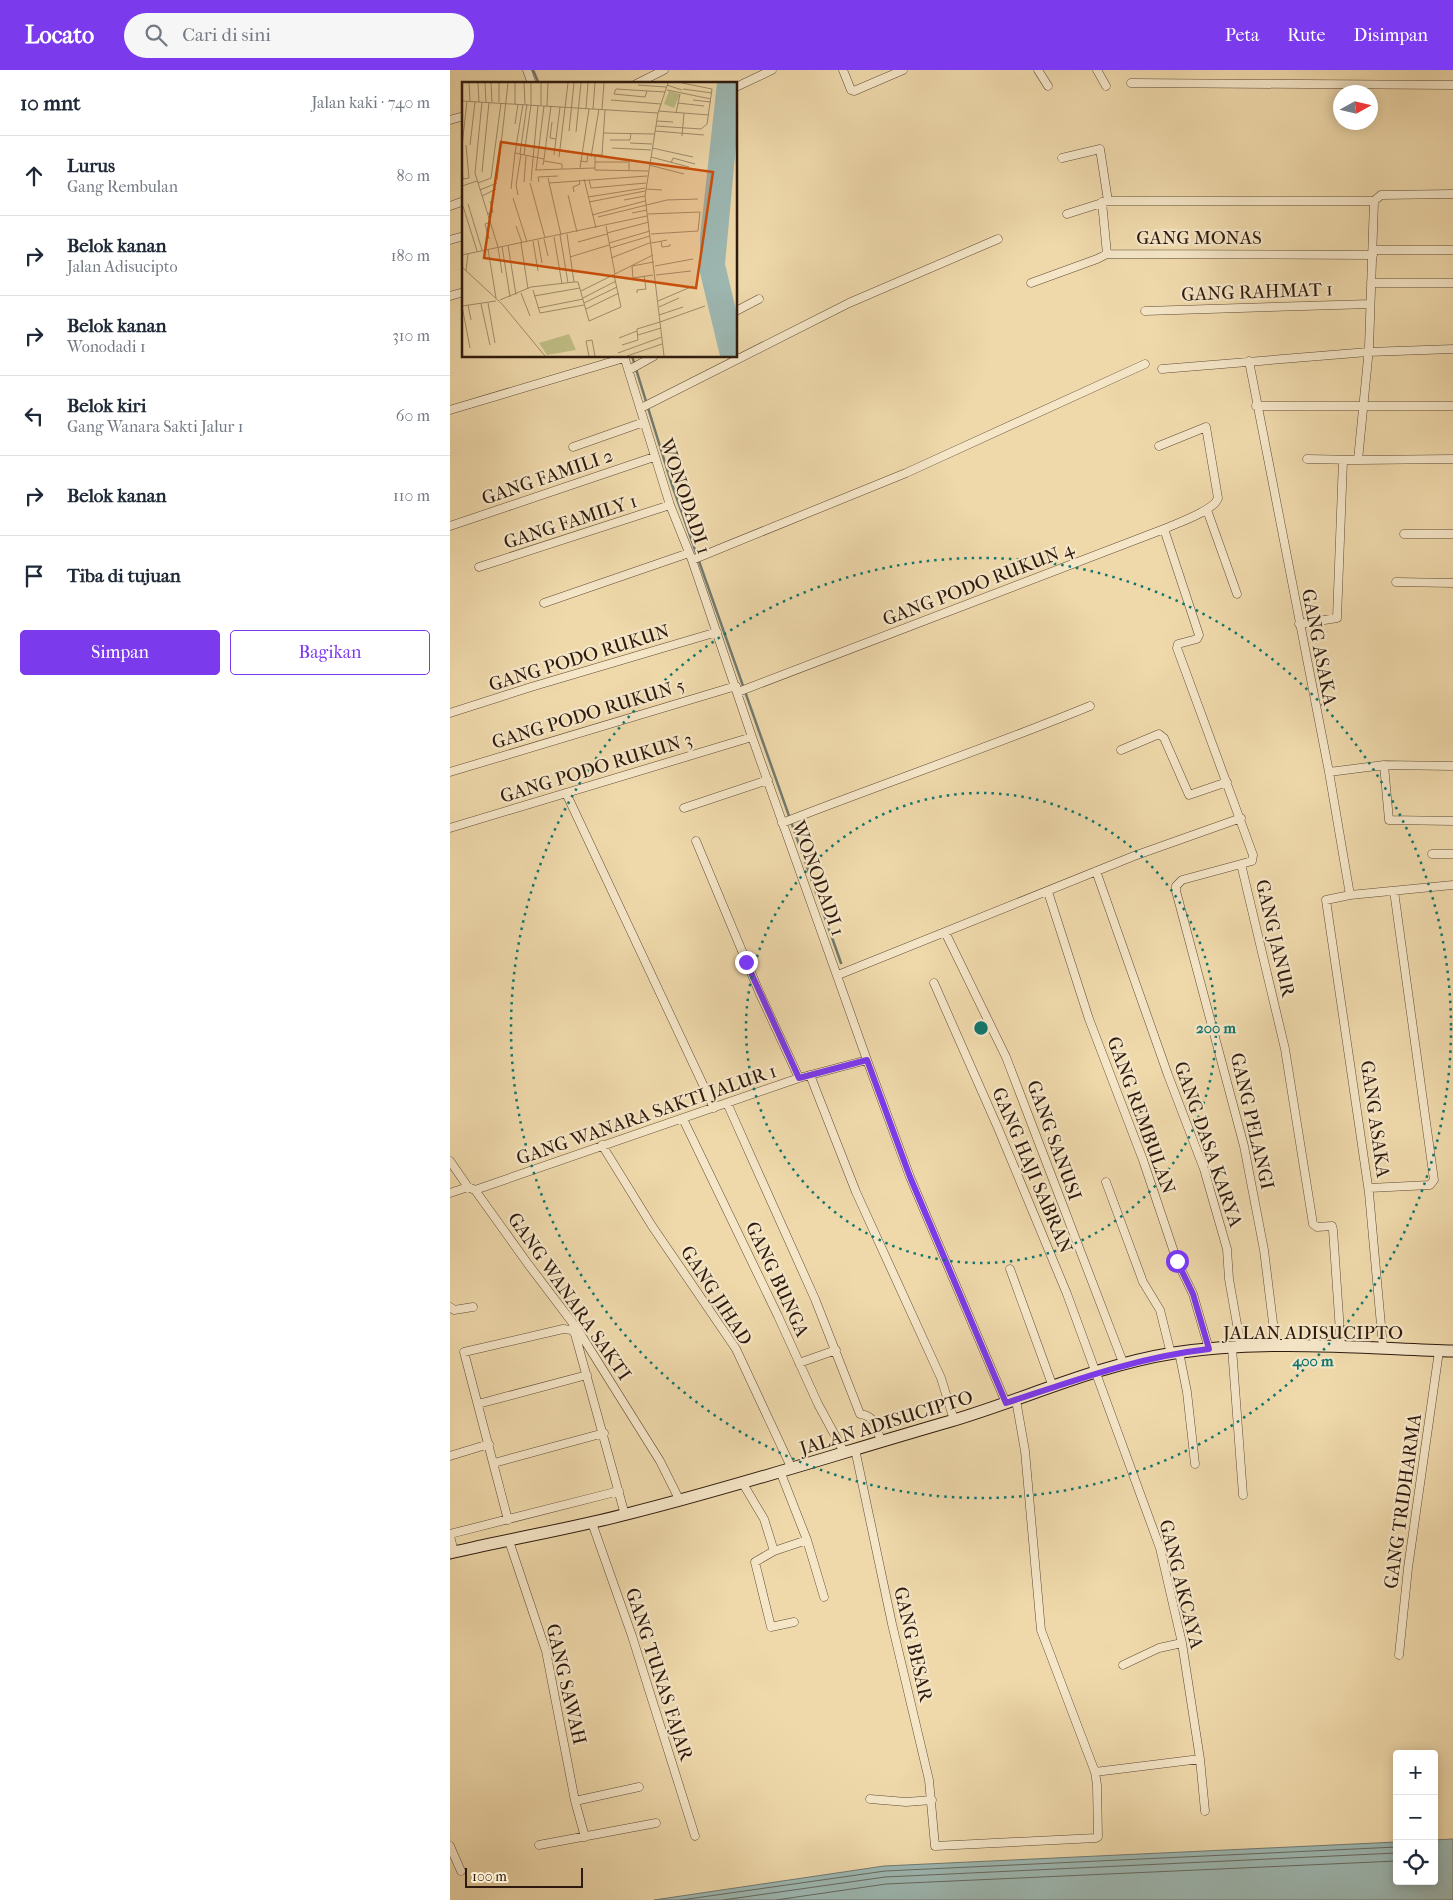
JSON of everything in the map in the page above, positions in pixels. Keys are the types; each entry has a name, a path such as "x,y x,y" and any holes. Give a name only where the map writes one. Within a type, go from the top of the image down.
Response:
{"main road":[{"name":"JALAN ADISUCIPTO","path":"452,1552 592,1523 680,1501 954,1420 1124,1364 1175,1353 1237,1347 1341,1346 1453,1351"}],"street":[{"path":"527,70 531,82"},
{"path":"640,82 664,70"},
{"path":"738,86 761,72 772,70"},
{"path":"843,70 851,90 854,91 903,70"},
{"path":"1038,70 1048,86"},
{"path":"1096,70 1106,86"},
{"path":"1131,84 1453,85"},
{"path":"1062,158 1100,149 1105,201 1107,254"},
{"path":"1067,214 1105,201 1374,201 1382,195 1453,194"},
{"path":"1358,460 1368,352 1374,201"},
{"path":"641,408 849,303 998,239"},
{"name":"GANG MONAS","path":"1031,283 1107,254 1453,250"},
{"path":"1371,283 1453,283"},
{"path":"738,310 758,299"},
{"name":"GANG RAHMAT 1","path":"1145,311 1370,304"},
{"path":"1162,369 1368,352 1453,349"},
{"path":"450,410 621,358"},
{"name":"WONODADI 1","path":"625,358 632,368 644,422 670,505 691,558 782,823 910,1177 1011,1401 1025,1451 1041,1630 1095,1772 1098,1837 1093,1839 935,1847"},
{"path":"632,368 650,358"},
{"name":"GANG ASAKA","path":"1249,361 1350,895 1328,898 1326,903 1349,1046 1368,1188 1383,1348"},
{"path":"544,603 714,551 906,473 1145,364"},
{"path":"1256,406 1453,406"},
{"path":"573,447 644,422"},
{"path":"1159,446 1206,428 1218,498 1207,510 1237,594"},
{"name":"GANG FAMILI 2","path":"450,526 654,457"},
{"path":"1307,459 1453,459"},
{"path":"1299,624 1337,618 1343,460"},
{"name":"GANG FAMILY 1","path":"479,567 670,505"},
{"name":"GANG PODO RUKUN 4","path":"737,690 760,683 1164,529 1207,510"},
{"name":"GANG JANUR","path":"1164,529 1199,635 1197,638 1178,644 1177,648 1241,818 1253,856 1252,861 1241,864 1285,1049 1313,1224 1317,1227 1332,1226 1333,1230 1341,1346"},
{"path":"1404,534 1453,534"},
{"path":"1396,582 1453,583"},
{"name":"GANG PODO RUKUN","path":"450,713 531,686 717,632"},
{"name":"GANG PODO RUKUN 5","path":"450,772 737,690"},
{"path":"782,823 1011,738 1090,706"},
{"path":"1121,750 1159,734 1164,738 1189,795 1227,782"},
{"name":"GANG PODO RUKUN 3","path":"450,828 752,737"},
{"path":"1328,772 1384,765 1453,766"},
{"path":"1384,765 1389,820 1453,820"},
{"path":"684,808 768,780"},
{"path":"566,793 714,1108"},
{"path":"838,975 1048,892 1096,871 1241,818"},
{"path":"696,841 760,994 799,1078"},
{"path":"1432,854 1453,854"},
{"name":"GANG PELANGI","path":"1241,864 1182,880 1176,886 1176,891 1244,1146 1264,1250 1276,1347"},
{"name":"GANG DASA KARYA","path":"1096,871 1168,1075 1204,1169 1227,1249 1237,1347 1243,1495"},
{"path":"1350,895 1453,884"},
{"path":"1368,1188 1430,1185 1434,1180 1394,891"},
{"name":"GANG REMBULAN","path":"1048,892 1089,1019 1143,1160 1177,1261 1193,1294 1209,1349"},
{"name":"GANG SANUSI","path":"945,932 1006,1057 1124,1364"},
{"name":"GANG HAJI SABRAN","path":"934,983 1068,1294 1095,1373"},
{"name":"GANG WANARA SAKTI JALUR 1","path":"476,1190 799,1078 867,1060"},
{"path":"810,1075 858,1195 941,1378 954,1420"},
{"path":"727,1103 815,1299 860,1414 870,1416 874,1420 881,1441"},
{"name":"GANG BUNGA","path":"683,1119 799,1363 849,1451"},
{"name":"GANG JIHAD","path":"602,1145 652,1226 736,1349 786,1470 824,1597"},
{"path":"450,1161 468,1186 476,1190"},
{"path":"1106,1182 1143,1282 1160,1310 1175,1353 1187,1392 1196,1464"},
{"path":"450,1193 468,1186"},
{"name":"GANG WANARA SAKTI","path":"476,1190 528,1264 578,1330 660,1460 680,1501"},
{"path":"1010,1269 1053,1387"},
{"path":"450,1307 454,1310 473,1307"},
{"path":"508,1520 465,1351 567,1329 573,1332 587,1375 625,1515"},
{"path":"799,1363 836,1350"},
{"name":"GANG TRIDHARMA","path":"1399,1655 1408,1568 1439,1351"},
{"name":"GANG AKCAYA","path":"1095,1373 1160,1548 1182,1644 1200,1759 1205,1811"},
{"path":"478,1404 587,1375"},
{"path":"494,1464 604,1433"},
{"path":"450,1456 489,1444"},
{"name":"GANG BESAR","path":"849,1451 929,1780 935,1847"},
{"path":"742,1482 764,1519 774,1551"},
{"path":"452,1552 450,1535 619,1491"},
{"name":"GANG TUNAS FAJAR","path":"592,1523 632,1636 695,1836"},
{"name":"GANG SAWAH","path":"509,1540 546,1651 585,1838"},
{"path":"794,1622 772,1627 755,1562 774,1551 807,1540"},
{"path":"1123,1665 1158,1648 1182,1644"},
{"path":"1095,1772 1200,1759"},
{"path":"576,1801 640,1787"},
{"path":"870,1799 906,1802 932,1800"},
{"path":"539,1846 656,1823"},
{"path":"450,1846 462,1871"}],"water":[{"path":"1453,1839 1453,1900 654,1900 884,1866 1393,1842 1393,1885 1438,1885 1438,1840"}],"waterway":[{"path":"533,70 538,82"},
{"path":"633,358 671,482 841,963"}],"route":[{"path":"746,962 799,1078 867,1060 910,1177 1006,1403 1124,1364 1171,1354 1209,1349 1193,1294 1177,1261"}]}
